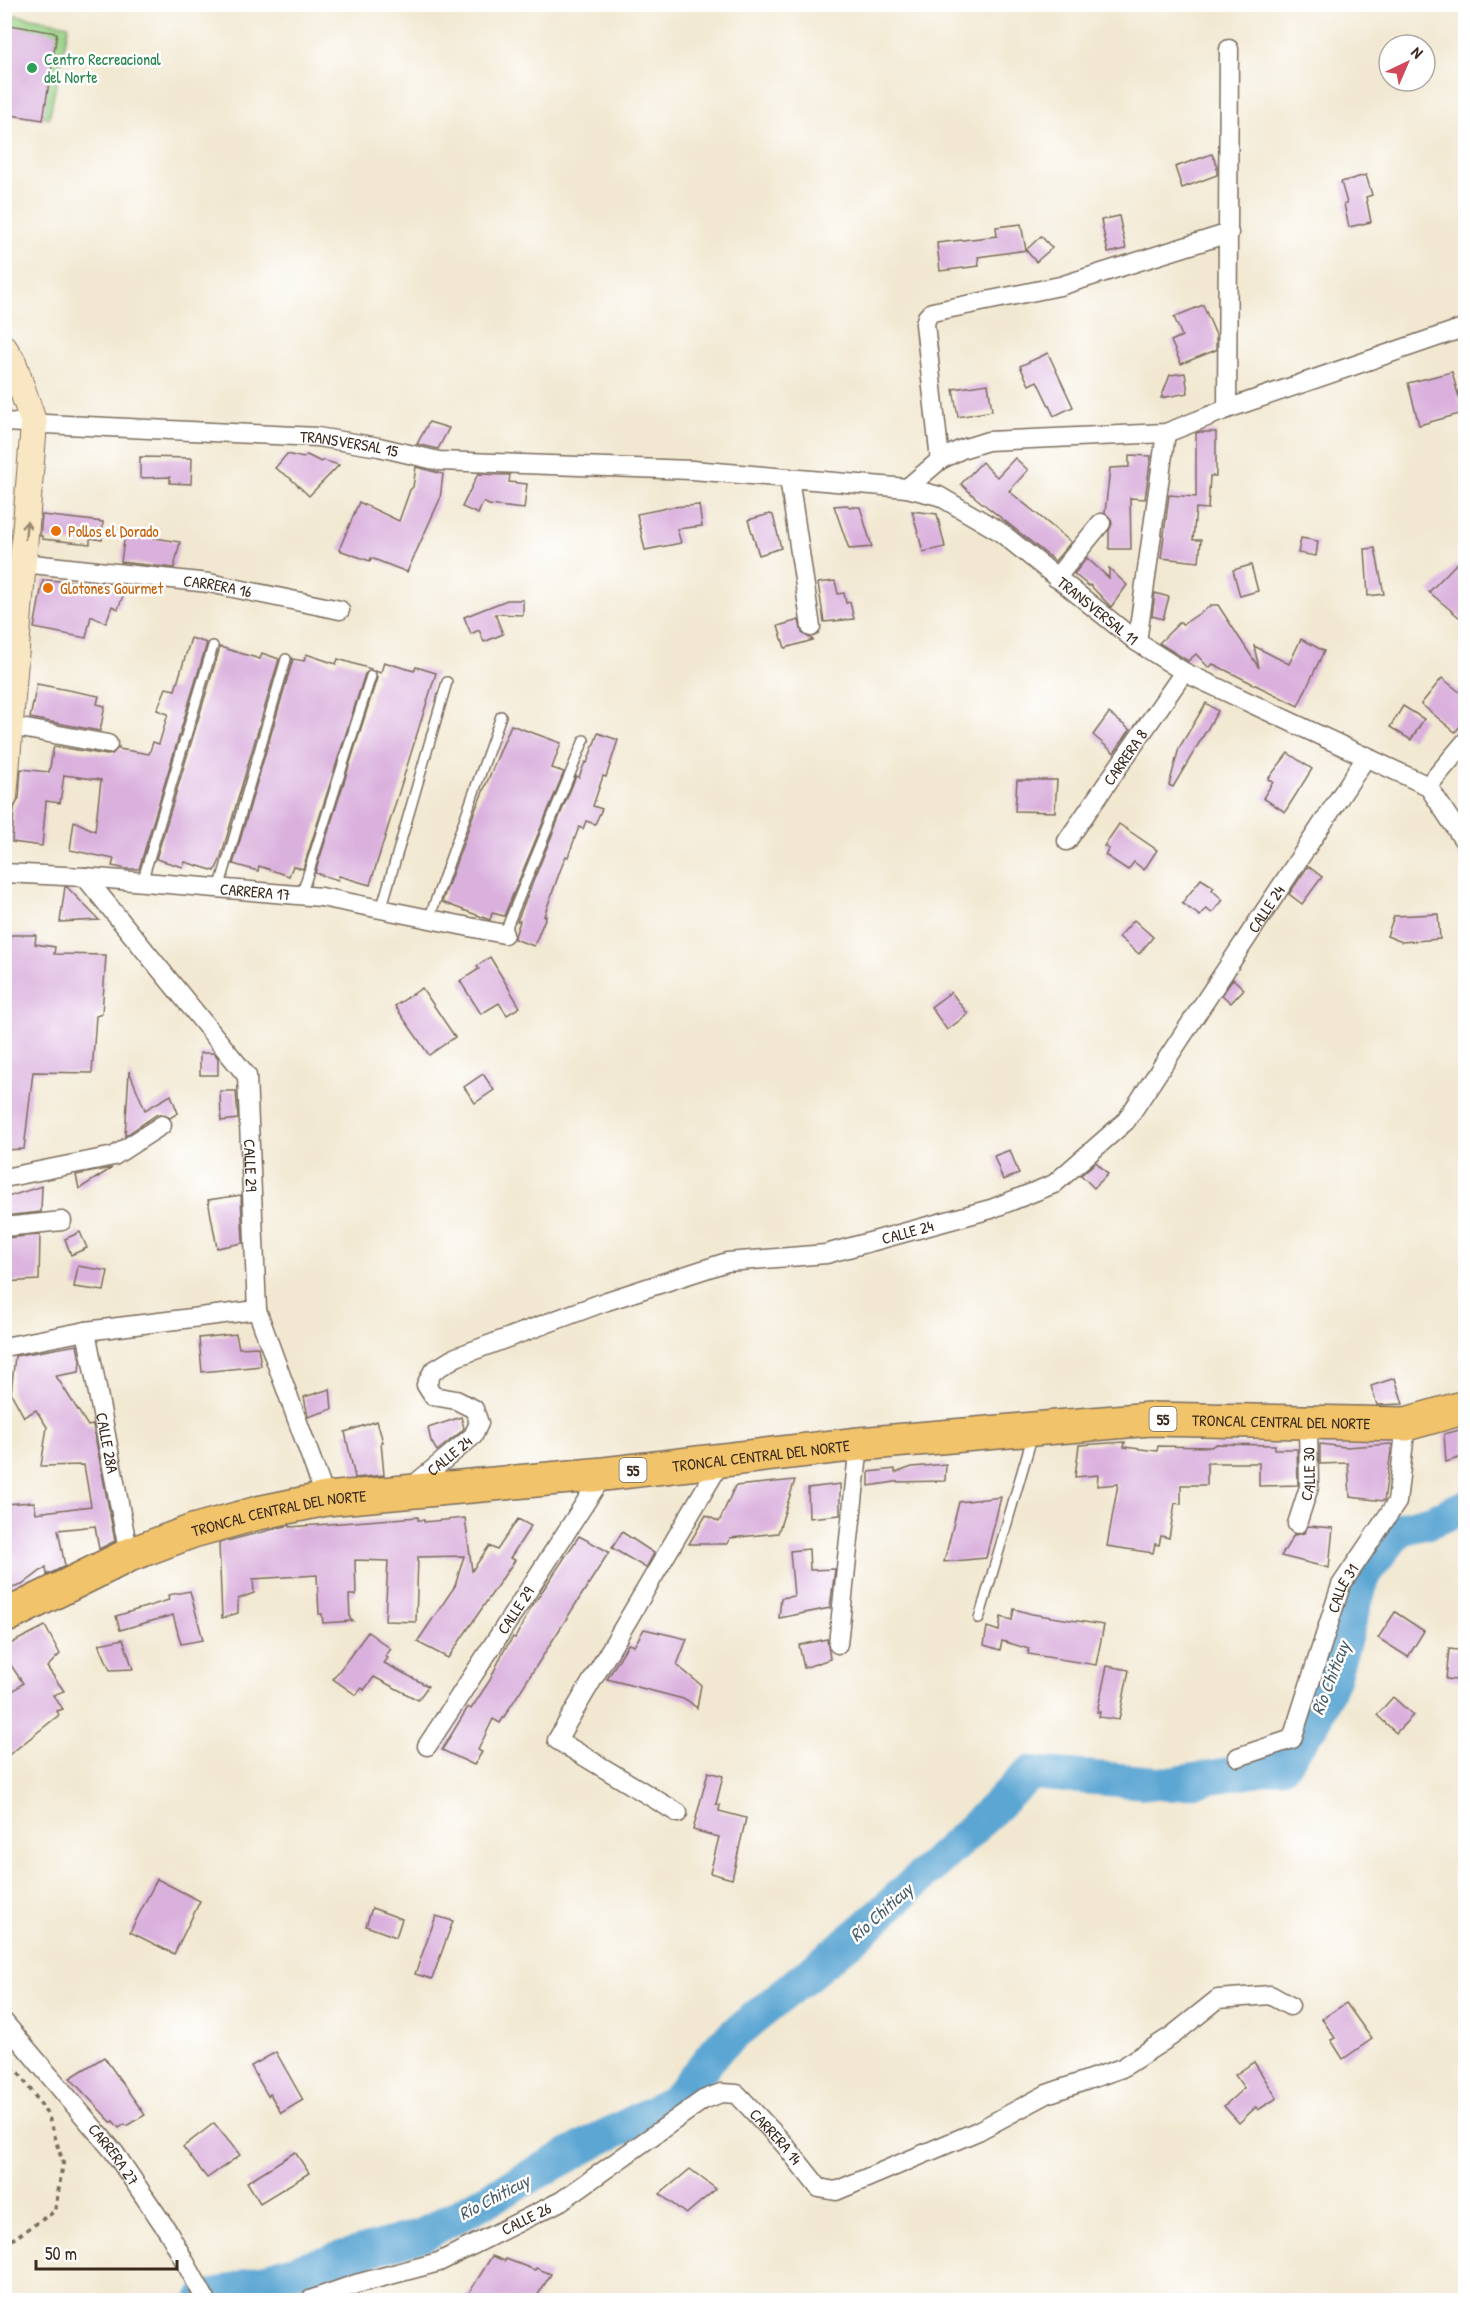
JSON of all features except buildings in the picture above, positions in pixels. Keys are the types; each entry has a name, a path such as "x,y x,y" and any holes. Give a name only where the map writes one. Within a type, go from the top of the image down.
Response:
{"highway":[{"name":"TRONCAL CENTRAL DEL NORTE","path":"4,1617 129,1555 193,1531 326,1499 604,1474 860,1444 1149,1419 1406,1424 1466,1407"}],"main road":[{"path":"4,348 14,362 34,424 4,797"}],"street":[{"path":"1227,410 1229,49"},
{"path":"939,460 925,324 932,312 1060,286 1229,233"},
{"path":"907,488 939,460 962,449 988,441 1166,433 1466,327"},
{"name":"TRANSVERSAL 15","path":"4,422 317,437 439,460 692,470"},
{"path":"1137,642 1166,433"},
{"name":"TRANSVERSAL 11","path":"692,470 907,488 939,496 999,531 1137,642 1184,672 1428,786"},
{"path":"789,478 811,627"},
{"path":"1056,578 1101,523"},
{"name":"CARRERA 16","path":"23,563 209,583 340,610"},
{"name":"CARRERA 8","path":"1066,841 1184,672"},
{"path":"10,726 108,744"},
{"path":"1466,741 1428,786 1466,844"},
{"name":"CALLE 24","path":"405,1492 473,1436 479,1423 474,1409 456,1400 433,1396 426,1384 433,1371 456,1357 607,1301 727,1262 826,1254 991,1209 1054,1184 1126,1121 1367,756"},
{"name":"CARRERA 17","path":"4,873 85,877 321,897 504,934"},
{"name":"CALLE 29","path":"85,877 247,1076 257,1310 326,1499"},
{"path":"4,1178 114,1156 162,1125"},
{"path":"4,1227 62,1221"},
{"path":"4,1347 86,1331 257,1310"},
{"name":"CALLE 28A","path":"86,1331 129,1555"},
{"name":"CALLE 30","path":"1298,1524 1309,1487 1308,1422"},
{"name":"CALLE 31","path":"1238,1756 1292,1739 1341,1585 1396,1502 1406,1424"},
{"path":"838,1644 860,1444"},
{"path":"678,1813 557,1740 722,1460"},
{"name":"CALLE 29","path":"427,1746 604,1474"},
{"name":"CARRERA 14","path":"721,2093 736,2094 784,2144 819,2188 837,2191 978,2131 1047,2094 1122,2068 1173,2036 1218,1999 1270,1995 1290,2006"},
{"name":"CARRERA 27","path":"4,2022 114,2152 169,2233 203,2295"},
{"name":"CALLE 26","path":"310,2301 356,2284 439,2262 551,2206 703,2100 721,2093"}],"lane":[{"path":"141,883 213,646"},
{"path":"219,890 286,659"},
{"path":"301,896 371,676"},
{"path":"381,910 447,682"},
{"path":"429,919 501,716"},
{"path":"504,934 584,740"},
{"path":"979,1619 1035,1429"}],"path":[{"path":"4,2063 19,2073 48,2115 63,2163 55,2211 4,2245"}],"green space":[{"name":"Centro Recreacional del Norte","path":"4,13 69,25 49,118 5,110"}],"waterway":[{"name":"Río Chiticuy","path":"203,2300 284,2274 422,2235 599,2139 674,2102 720,2046 864,1929 1030,1773 1171,1784 1283,1765 1314,1721 1333,1678 1364,1574 1400,1529 1432,1521 1466,1506"}],"place":[{"name":"Centro Recreacional del Norte","path":"32,68"},
{"name":"Pollos el Dorado","path":"56,531"},
{"name":"Glotones Gourmet","path":"48,588"}]}
